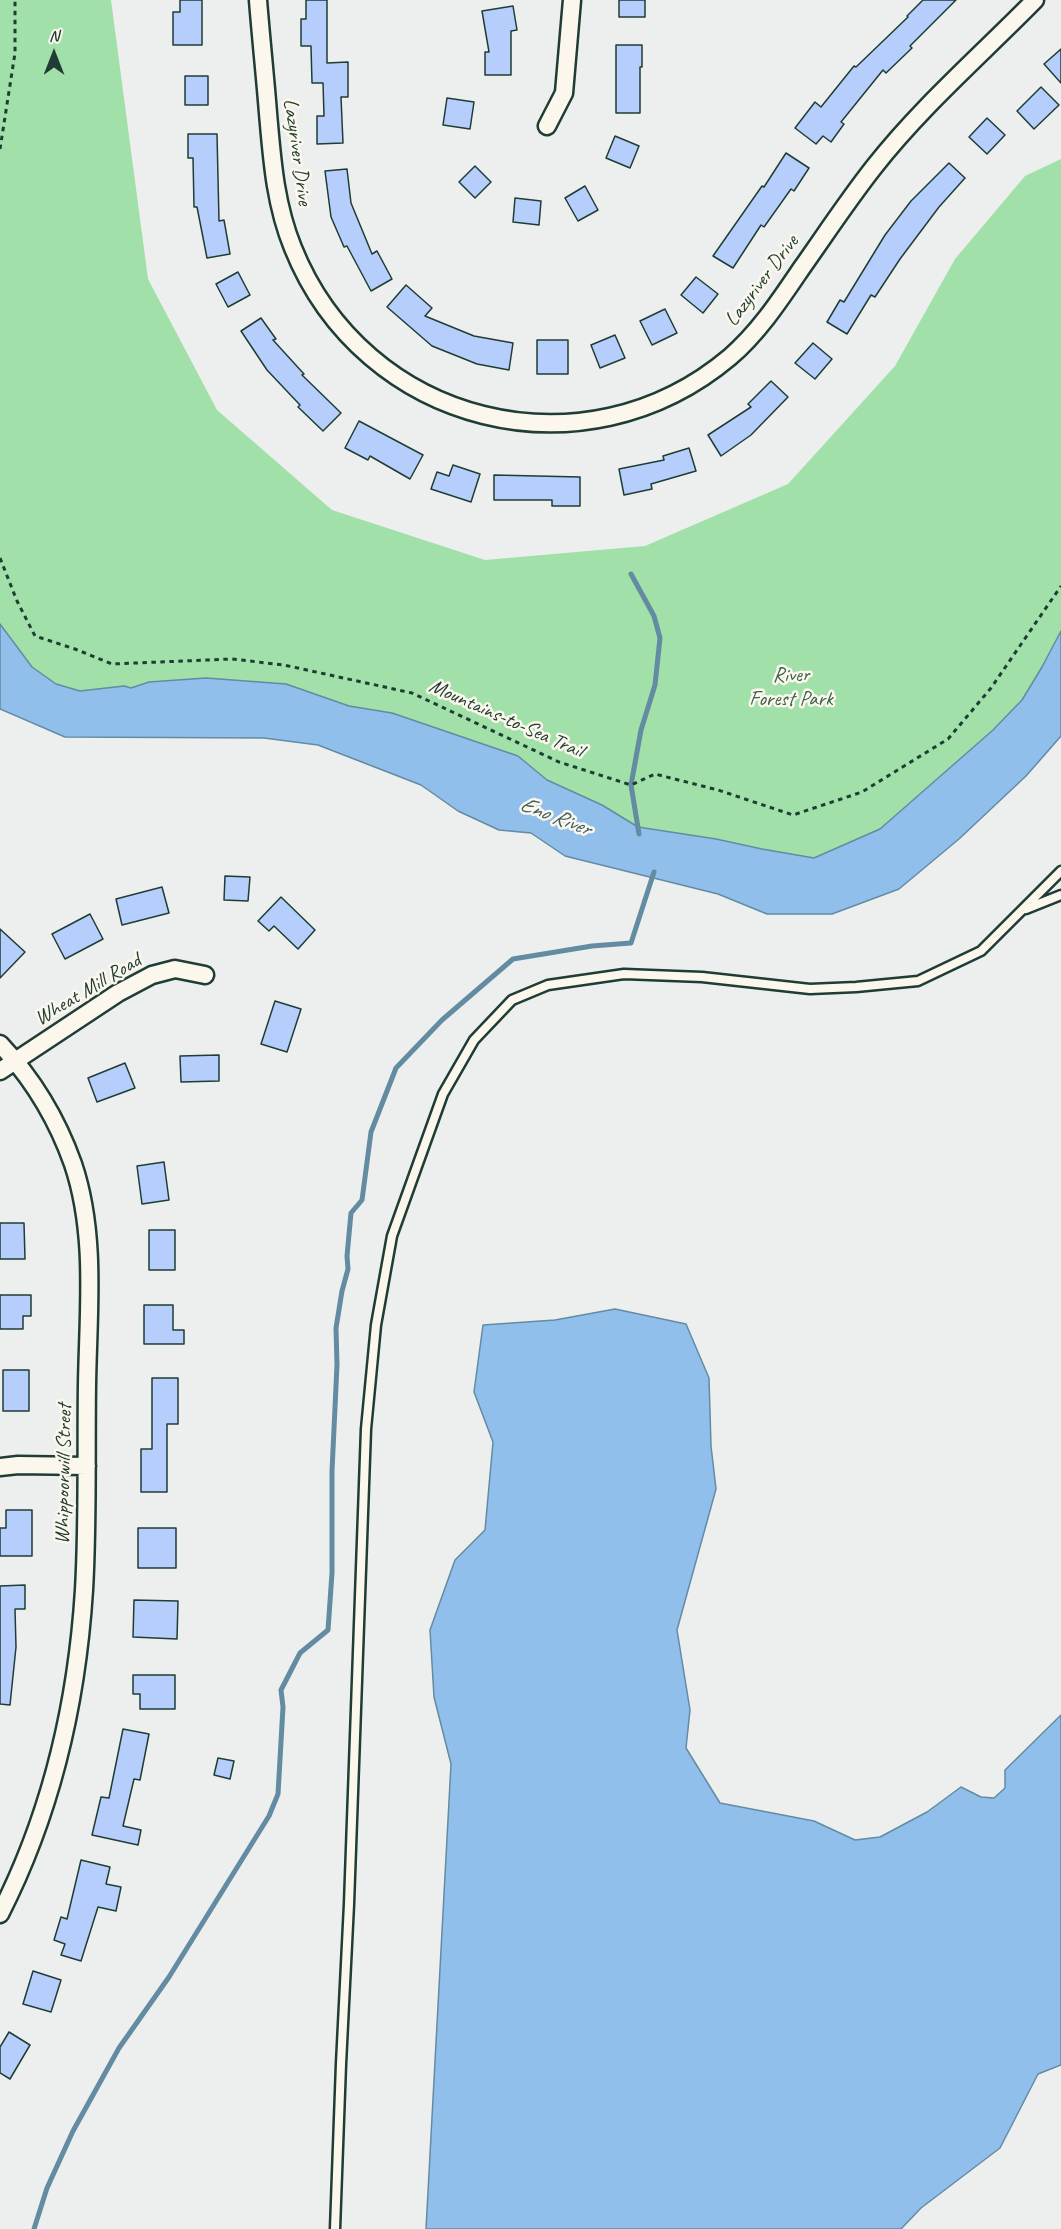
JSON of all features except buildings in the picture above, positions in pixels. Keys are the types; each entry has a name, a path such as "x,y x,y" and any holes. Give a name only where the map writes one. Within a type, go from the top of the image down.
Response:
{"street":[{"name":"Lazyriver Drive","path":"258,0 277,196 284,223 301,267 334,319 374,361 402,381 429,396 454,407 501,420 561,423 588,421 625,413 659,401 708,374 731,356 771,313 849,199 897,138 930,102 1035,0"},
{"path":"547,126 564,93 572,0"},
{"name":"Wheat Mill Road","path":"0,1071 118,993 152,975 175,969 206,975"},
{"name":"Whippoorwill Street","path":"0,1044 36,1088 73,1164 84,1211 90,1263 84,1590 73,1686 45,1804 26,1859 2,1906"},
{"path":"0,1467 87,1466"}],"lane":[{"path":"335,2229 350,1904 366,1429 376,1325 392,1236 443,1094 474,1040 512,1000 548,985 624,974 702,976 810,989 918,981 981,951 1061,872"},
{"path":"1022,910 1061,895"}],"path":[{"path":"0,149 15,53 15,0"},
{"name":"Mountains-to-Sea Trail","path":"0,558 17,601 35,636 112,664 232,659 284,665 357,680 412,693 559,762 630,785 655,774 718,790 793,815 862,792 948,739 991,688 1061,586"}],"green space":[{"name":"River Forest Park","path":"0,0 111,0 148,279 217,410 332,510 485,560 645,546 788,484 895,366 955,259 1025,176 1061,159 1061,683 849,879 764,877 253,684 16,700 0,661"}],"water":[{"name":"Eno River","path":"0,624 32,667 56,684 80,691 124,686 131,688 149,682 206,678 286,684 349,706 392,713 518,756 547,780 602,805 638,827 814,858 880,829 993,730 1022,700 1061,631 1061,736 1026,776 959,839 899,889 832,914 767,914 718,894 565,856 531,833 499,830 458,811 421,785 318,745 264,738 65,737 0,709"},
{"path":"615,1309 686,1324 709,1378 711,1446 716,1489 677,1630 690,1710 686,1748 720,1803 814,1821 855,1840 880,1837 927,1812 961,1787 981,1797 994,1798 1005,1788 1005,1770 1061,1715 1061,2065 1038,2074 1000,2148 921,2208 901,2229 426,2229 451,1764 434,1697 430,1630 455,1560 485,1530 493,1442 474,1392 483,1325 555,1320"}],"waterway":[{"path":"631,574 654,616 660,638 655,685 641,730 631,785 639,834"},
{"path":"34,2229 47,2188 73,2131 119,2048 169,1977 269,1816 278,1794 283,1707 281,1690 300,1653 328,1630 332,1573 336,1328 348,1269 351,1213 362,1200 371,1132 396,1068 442,1020 513,959 592,946 631,943 654,872"}]}
